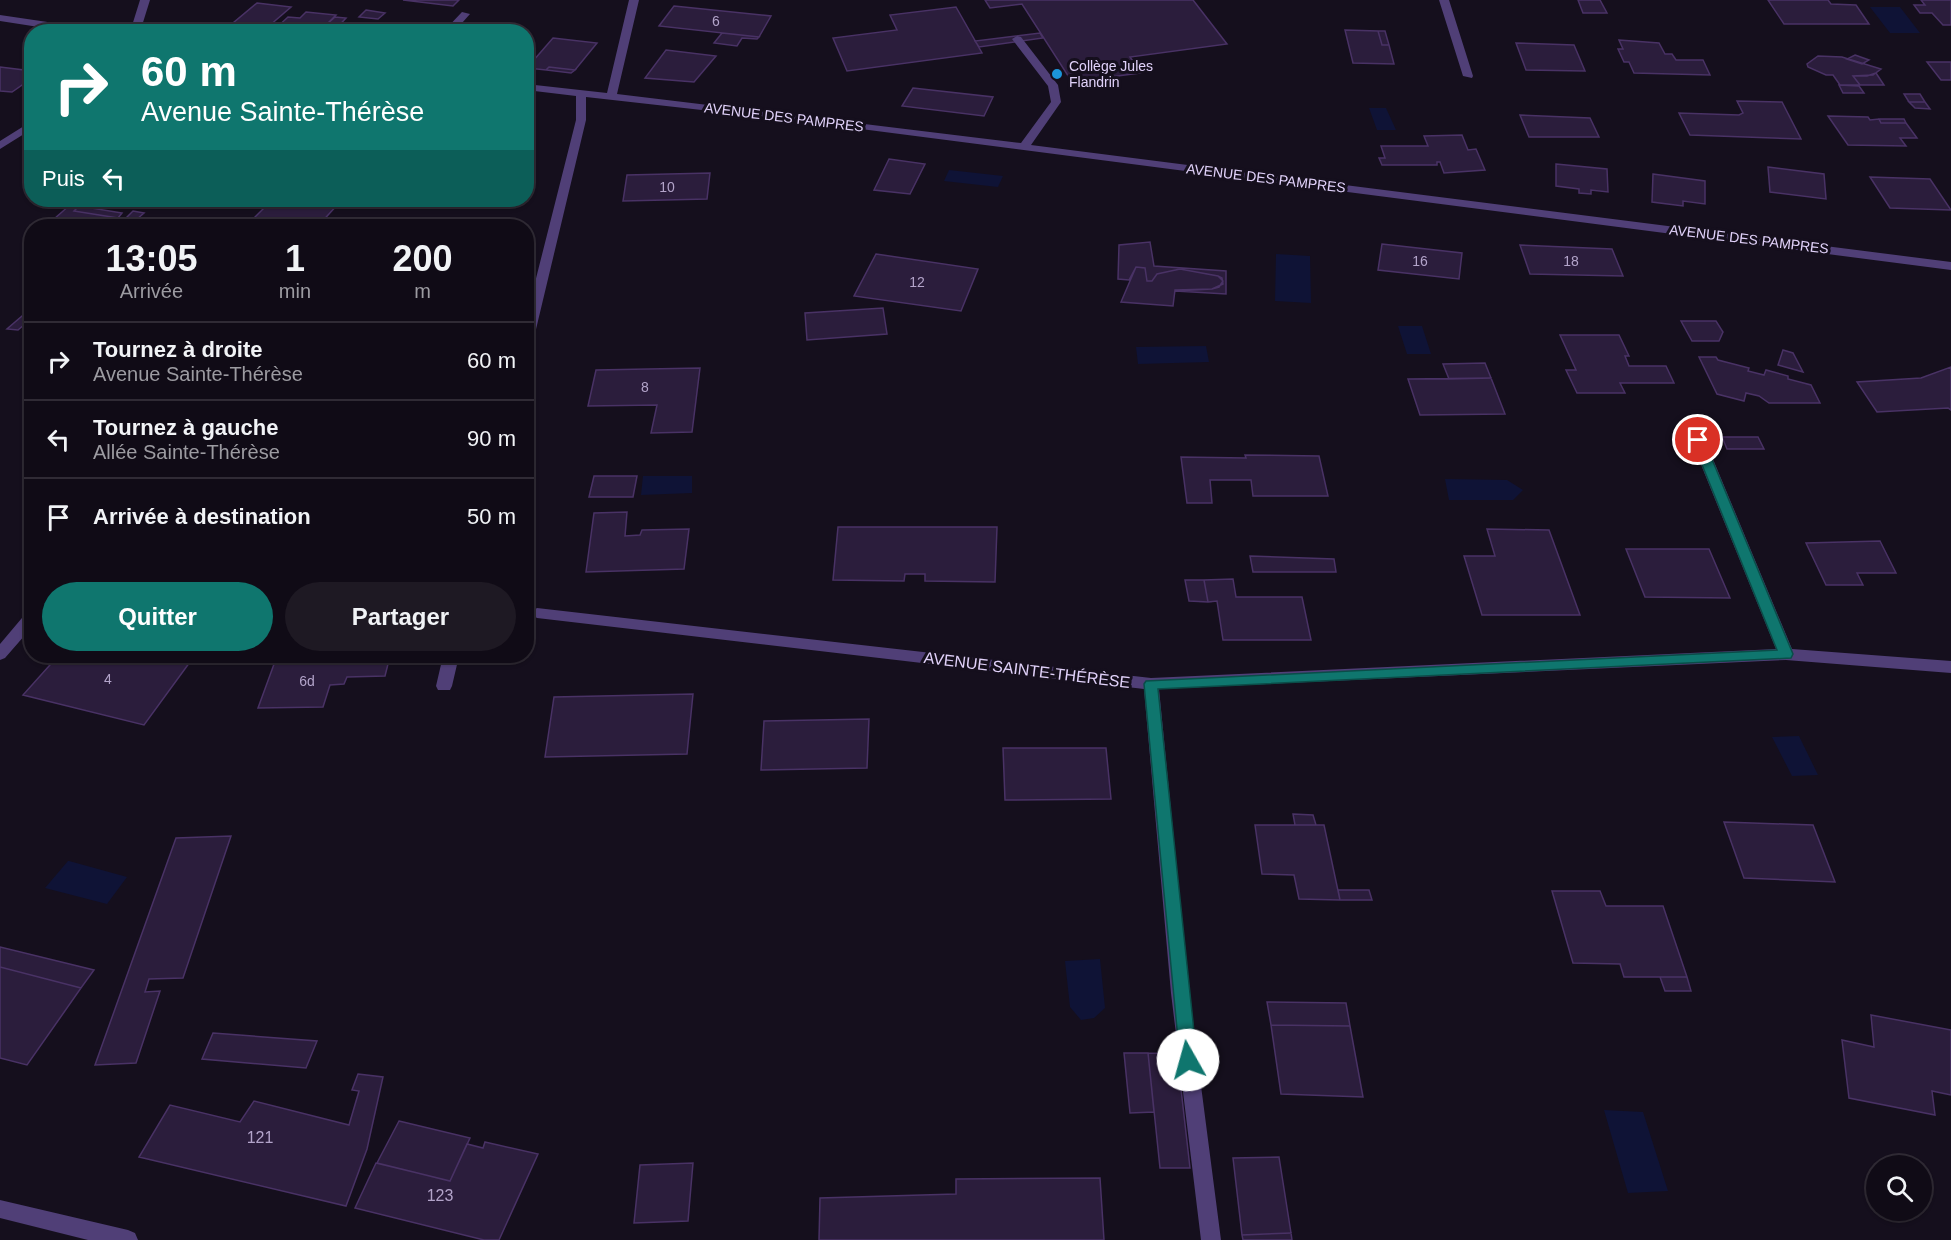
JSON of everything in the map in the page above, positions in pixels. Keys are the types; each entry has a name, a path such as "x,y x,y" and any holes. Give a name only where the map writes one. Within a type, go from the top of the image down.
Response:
{"street":[{"path":"138,24 145,0"},
{"path":"611,98 634,0"},
{"path":"1444,0 1468,76"},
{"path":"456,24 465,14"},
{"path":"0,18 41,24"},
{"path":"1017,39 1053,85 1056,102 1024,147"},
{"name":"AVENUE DES PAMPRES","path":"534,88 800,118 1951,266"},
{"path":"534,313 581,120 581,94"},
{"path":"0,146 24,130"},
{"path":"1698,440 1786,654"},
{"name":"AVENUE SAINTE-THÉRÈSE","path":"537,614 1151,684 1786,654 1951,667"},
{"path":"0,654 24,625"},
{"path":"444,686 449,663"},
{"path":"1151,684 1180,993 1211,1240"},
{"path":"0,1209 79,1235 128,1240"}],"shaded area":[{"path":"1870,7 1900,7 1920,33 1890,33"},
{"path":"1369,108 1386,108 1396,130 1377,130"},
{"path":"949,170 1003,176 998,187 944,181"},
{"path":"1276,254 1310,256 1311,303 1275,301"},
{"path":"1398,326 1422,326 1431,354 1407,354"},
{"path":"1206,346 1209,362 1138,364 1136,347"},
{"path":"643,476 692,476 692,493 641,495"},
{"path":"1445,479 1507,480 1523,490 1513,500 1449,500"},
{"path":"1799,736 1818,775 1792,776 1772,737"},
{"path":"68,861 127,877 107,904 45,888"},
{"path":"1100,959 1105,1008 1094,1018 1081,1020 1070,1007 1065,961"},
{"path":"1604,1110 1643,1112 1668,1191 1628,1193"}],"building":[{"path":"403,0 459,0 453,6"},
{"path":"985,0 1193,0 1227,44 1130,57 1141,73 1072,82 1022,4 990,8"},
{"path":"1578,0 1600,0 1607,13 1583,13"},
{"path":"1768,0 1828,0 1831,4 1856,5 1869,24 1784,24"},
{"path":"1921,0 1951,0 1951,25 1943,25 1932,13 1920,13 1914,5 1925,5"},
{"path":"257,3 291,7 271,24 232,24"},
{"path":"674,6 771,16 759,37 659,26"},
{"path":"956,7 982,53 847,71 833,38 897,30 890,15"},
{"path":"366,10 385,13 378,19 359,17"},
{"path":"306,12 336,15 327,24 280,24 288,17 300,18"},
{"path":"335,17 346,18 340,24 327,24"},
{"path":"1345,30 1378,31 1382,45 1389,45 1394,64 1353,63"},
{"path":"1378,31 1385,31 1389,45 1382,45"},
{"path":"722,33 759,37 757,39 742,38 737,46 714,43"},
{"path":"1040,33 1043,38 979,47 975,41"},
{"path":"553,38 597,43 575,70 549,67 546,70 534,69 534,60"},
{"path":"1619,40 1659,43 1665,54 1672,54 1676,60 1703,60 1710,75 1634,73 1629,62 1624,62 1618,49 1623,49"},
{"path":"1516,43 1574,45 1585,71 1526,70"},
{"path":"666,50 716,56 694,82 645,78"},
{"path":"1855,55 1869,60 1862,64 1847,59"},
{"path":"1818,56 1842,57 1881,69 1873,75 1853,76 1860,85 1840,85 1833,75 1826,75 1808,67 1807,64"},
{"path":"1927,62 1951,62 1951,80 1941,80"},
{"path":"0,67 24,70 24,84 12,92 0,91"},
{"path":"549,67 575,70 571,73 546,70"},
{"path":"1876,73 1884,85 1860,85 1853,76 1867,76"},
{"path":"1839,85 1859,86 1864,93 1843,93"},
{"path":"913,88 993,97 984,116 902,106"},
{"path":"1904,94 1920,94 1925,102 1909,102"},
{"path":"1737,101 1782,102 1801,139 1690,135 1679,113 1739,115 1743,113"},
{"path":"1909,102 1925,102 1930,109 1915,108"},
{"path":"1520,115 1590,118 1599,137 1529,137"},
{"path":"1828,116 1868,117 1870,120 1879,119 1881,123 1906,123 1917,138 1900,138 1906,146 1848,145"},
{"path":"1879,119 1904,119 1906,123 1881,123"},
{"path":"1462,135 1468,150 1476,149 1485,170 1444,173 1440,162 1437,162 1437,165 1382,165 1379,158 1385,158 1381,146 1428,146 1424,136"},
{"path":"889,159 925,164 910,194 874,190"},
{"path":"1556,164 1607,169 1608,192 1591,190 1591,194 1579,193 1579,189 1556,186"},
{"path":"1768,167 1824,174 1826,199 1770,192"},
{"path":"710,173 707,199 623,201 627,175"},
{"path":"1653,174 1705,181 1705,204 1683,201 1683,206 1652,202"},
{"path":"1870,177 1930,179 1951,210 1890,208"},
{"path":"68,207 78,207 74,211 118,218 117,219 54,219"},
{"path":"78,207 85,207 122,213 118,218 74,211"},
{"path":"265,207 335,207 324,219 253,219"},
{"path":"133,211 144,213 137,219 125,219"},
{"path":"1150,242 1154,266 1226,271 1226,294 1175,291 1212,289 1223,284 1222,278 1218,276 1180,269 1157,274 1152,281 1147,281 1145,268 1136,267 1129,280 1118,279 1119,245"},
{"path":"1382,244 1462,253 1459,279 1378,270"},
{"path":"1520,245 1612,249 1623,276 1530,274"},
{"path":"876,254 978,269 961,311 854,296"},
{"path":"1136,267 1145,268 1147,281 1152,281 1157,274 1180,269 1218,276 1223,281 1219,287 1212,289 1175,290 1173,306 1121,302"},
{"path":"883,308 887,334 807,340 805,313"},
{"path":"24,316 24,325 18,330 7,329"},
{"path":"1681,321 1716,321 1723,332 1719,341 1692,341"},
{"path":"1560,335 1619,335 1629,356 1625,356 1629,366 1666,366 1674,383 1620,383 1625,393 1577,393 1566,370 1576,370"},
{"path":"1783,350 1793,353 1803,372 1778,365"},
{"path":"1699,357 1716,357 1718,360 1749,368 1748,371 1764,375 1766,370 1788,376 1788,379 1811,385 1820,403 1769,403 1759,396 1746,393 1744,401 1717,394"},
{"path":"1485,363 1491,378 1449,379 1443,364"},
{"path":"1951,367 1951,410 1948,408 1877,412 1857,382 1921,378"},
{"path":"700,368 692,432 651,433 657,405 588,406 596,370"},
{"path":"1491,378 1505,414 1420,415 1408,379"},
{"path":"1722,437 1758,437 1764,449 1727,449"},
{"path":"1245,455 1319,456 1328,496 1253,496 1251,480 1210,480 1212,503 1187,503 1181,457 1246,458"},
{"path":"594,476 637,476 633,497 589,497"},
{"path":"627,512 625,536 640,535 642,530 689,529 684,569 586,572 594,513"},
{"path":"838,527 997,527 995,582 925,581 925,574 905,574 904,581 833,580"},
{"path":"1487,529 1549,530 1580,615 1482,615 1464,556 1495,556"},
{"path":"1880,541 1896,573 1857,573 1863,585 1826,585 1806,543"},
{"path":"1626,549 1709,549 1730,598 1645,597"},
{"path":"1250,556 1334,559 1336,572 1253,572"},
{"path":"1233,579 1236,597 1302,597 1311,640 1223,640 1217,601 1208,602 1204,580"},
{"path":"1185,580 1204,580 1208,602 1189,601"},
{"path":"52,663 189,663 144,725 23,695"},
{"path":"274,663 388,663 385,676 347,677 344,684 330,685 323,707 258,708"},
{"path":"693,694 687,754 545,757 554,697"},
{"path":"869,719 867,768 761,770 764,721"},
{"path":"1003,748 1106,748 1111,799 1005,800"},
{"path":"1293,814 1313,815 1316,825 1295,825"},
{"path":"1724,822 1813,825 1835,882 1744,878"},
{"path":"1255,825 1324,825 1340,900 1299,899 1294,875 1262,874"},
{"path":"231,836 183,978 149,979 145,992 160,991 136,1063 95,1065 176,838"},
{"path":"1338,890 1369,890 1372,900 1340,900"},
{"path":"1552,891 1600,891 1606,906 1663,906 1687,977 1624,977 1620,964 1573,963"},
{"path":"0,947 94,970 81,988 0,967"},
{"path":"0,967 81,988 27,1065 0,1058"},
{"path":"1660,977 1687,977 1691,991 1665,991"},
{"path":"1267,1002 1346,1003 1350,1026 1271,1025"},
{"path":"1871,1015 1951,1030 1951,1095 1932,1091 1935,1115 1849,1098 1842,1040 1874,1047"},
{"path":"1271,1025 1350,1026 1363,1097 1281,1094"},
{"path":"213,1033 317,1041 306,1068 202,1059"},
{"path":"1124,1053 1148,1053 1154,1112 1130,1113"},
{"path":"1148,1053 1177,1054 1190,1168 1160,1168"},
{"path":"358,1074 383,1077 367,1149 346,1206 139,1157 170,1105 240,1122 254,1101 349,1125 359,1091 352,1090"},
{"path":"399,1121 470,1138 450,1181 377,1163"},
{"path":"485,1142 538,1154 499,1240 484,1240 355,1208 376,1163 450,1181 467,1144 483,1148"},
{"path":"1279,1157 1291,1233 1242,1235 1233,1158"},
{"path":"693,1163 688,1221 634,1223 640,1165"},
{"path":"1100,1178 1104,1240 819,1240 820,1198 956,1194 956,1179"},
{"path":"1291,1233 1292,1240 1243,1240 1242,1235"}],"place":[{"name":"Collège Jules Flandrin","path":"1057,74"}],"route":[{"path":"1188,1060 1151,684 1786,654 1698,440"}]}
